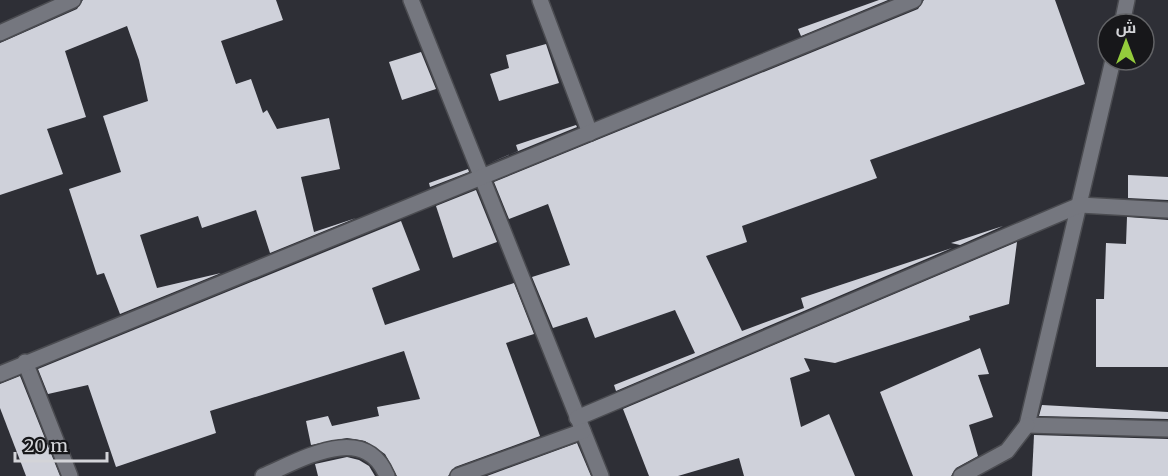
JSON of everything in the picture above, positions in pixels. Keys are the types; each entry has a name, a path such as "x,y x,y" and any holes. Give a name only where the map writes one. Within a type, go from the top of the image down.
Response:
{"street":[{"path":"0,33 73,0"},
{"path":"411,0 601,476"},
{"path":"540,0 590,133"},
{"path":"0,374 914,0"},
{"path":"962,476 990,469 1027,425 1110,72"},
{"path":"458,476 480,472 580,424 1080,206 1168,210"},
{"path":"25,363 70,476"},
{"path":"1027,425 1168,429"},
{"path":"263,476 326,450 351,447 371,453 379,460 387,476"}],"building":[{"path":"83,0 276,0 283,20 221,41 236,84 251,79 263,113 267,110 277,129 329,118 340,169 301,177 314,232 356,218 270,253 256,210 202,228 198,216 140,235 157,288 221,273 120,314 104,273 97,275 69,189 121,172 103,116 148,101 139,60 127,26 65,51 86,117 47,129 63,174 0,195 0,43 77,9"},
{"path":"879,0 888,0 801,36 798,29"},
{"path":"924,0 1055,0 1085,84 870,160 877,178 742,226 747,242 706,256 742,331 804,308 801,298 952,248 616,391 614,385 695,353 675,310 595,338 587,317 553,328 532,277 570,265 548,204 509,219 494,182 918,9"},
{"path":"546,44 559,83 499,101 490,74 509,68 506,55"},
{"path":"421,52 436,89 402,100 389,62"},
{"path":"576,125 577,127 487,164 518,151 516,145"},
{"path":"468,169 469,172 430,187 429,183"},
{"path":"1128,175 1168,177 1168,200 1128,198"},
{"path":"476,190 497,242 453,258 436,206"},
{"path":"1127,217 1168,220 1168,367 1096,367 1096,299 1104,299 1106,243 1126,244"},
{"path":"401,221 420,270 372,288 385,325 514,283 534,334 506,343 540,436 455,467 448,476 397,476 385,454 365,441 347,438 311,445 306,421 328,416 332,426 379,416 377,407 420,399 404,351 210,411 216,433 116,467 88,385 48,394 38,369"},
{"path":"1003,226 960,245 951,243"},
{"path":"1017,242 1009,304 969,316 970,320 835,363 804,358 810,371 790,378 801,427 829,414 855,476 744,476 739,458 678,476 649,476 623,409"},
{"path":"980,348 989,374 978,375 993,417 969,425 978,456 956,468 951,476 913,476 880,392"},
{"path":"20,376 60,476 26,476 0,408 0,384"},
{"path":"1042,405 1168,412 1168,419 1039,416"},
{"path":"1034,435 1168,439 1168,476 1032,476"},
{"path":"577,443 591,476 487,476"},
{"path":"347,457 369,466 375,476 318,476 315,464"}]}
